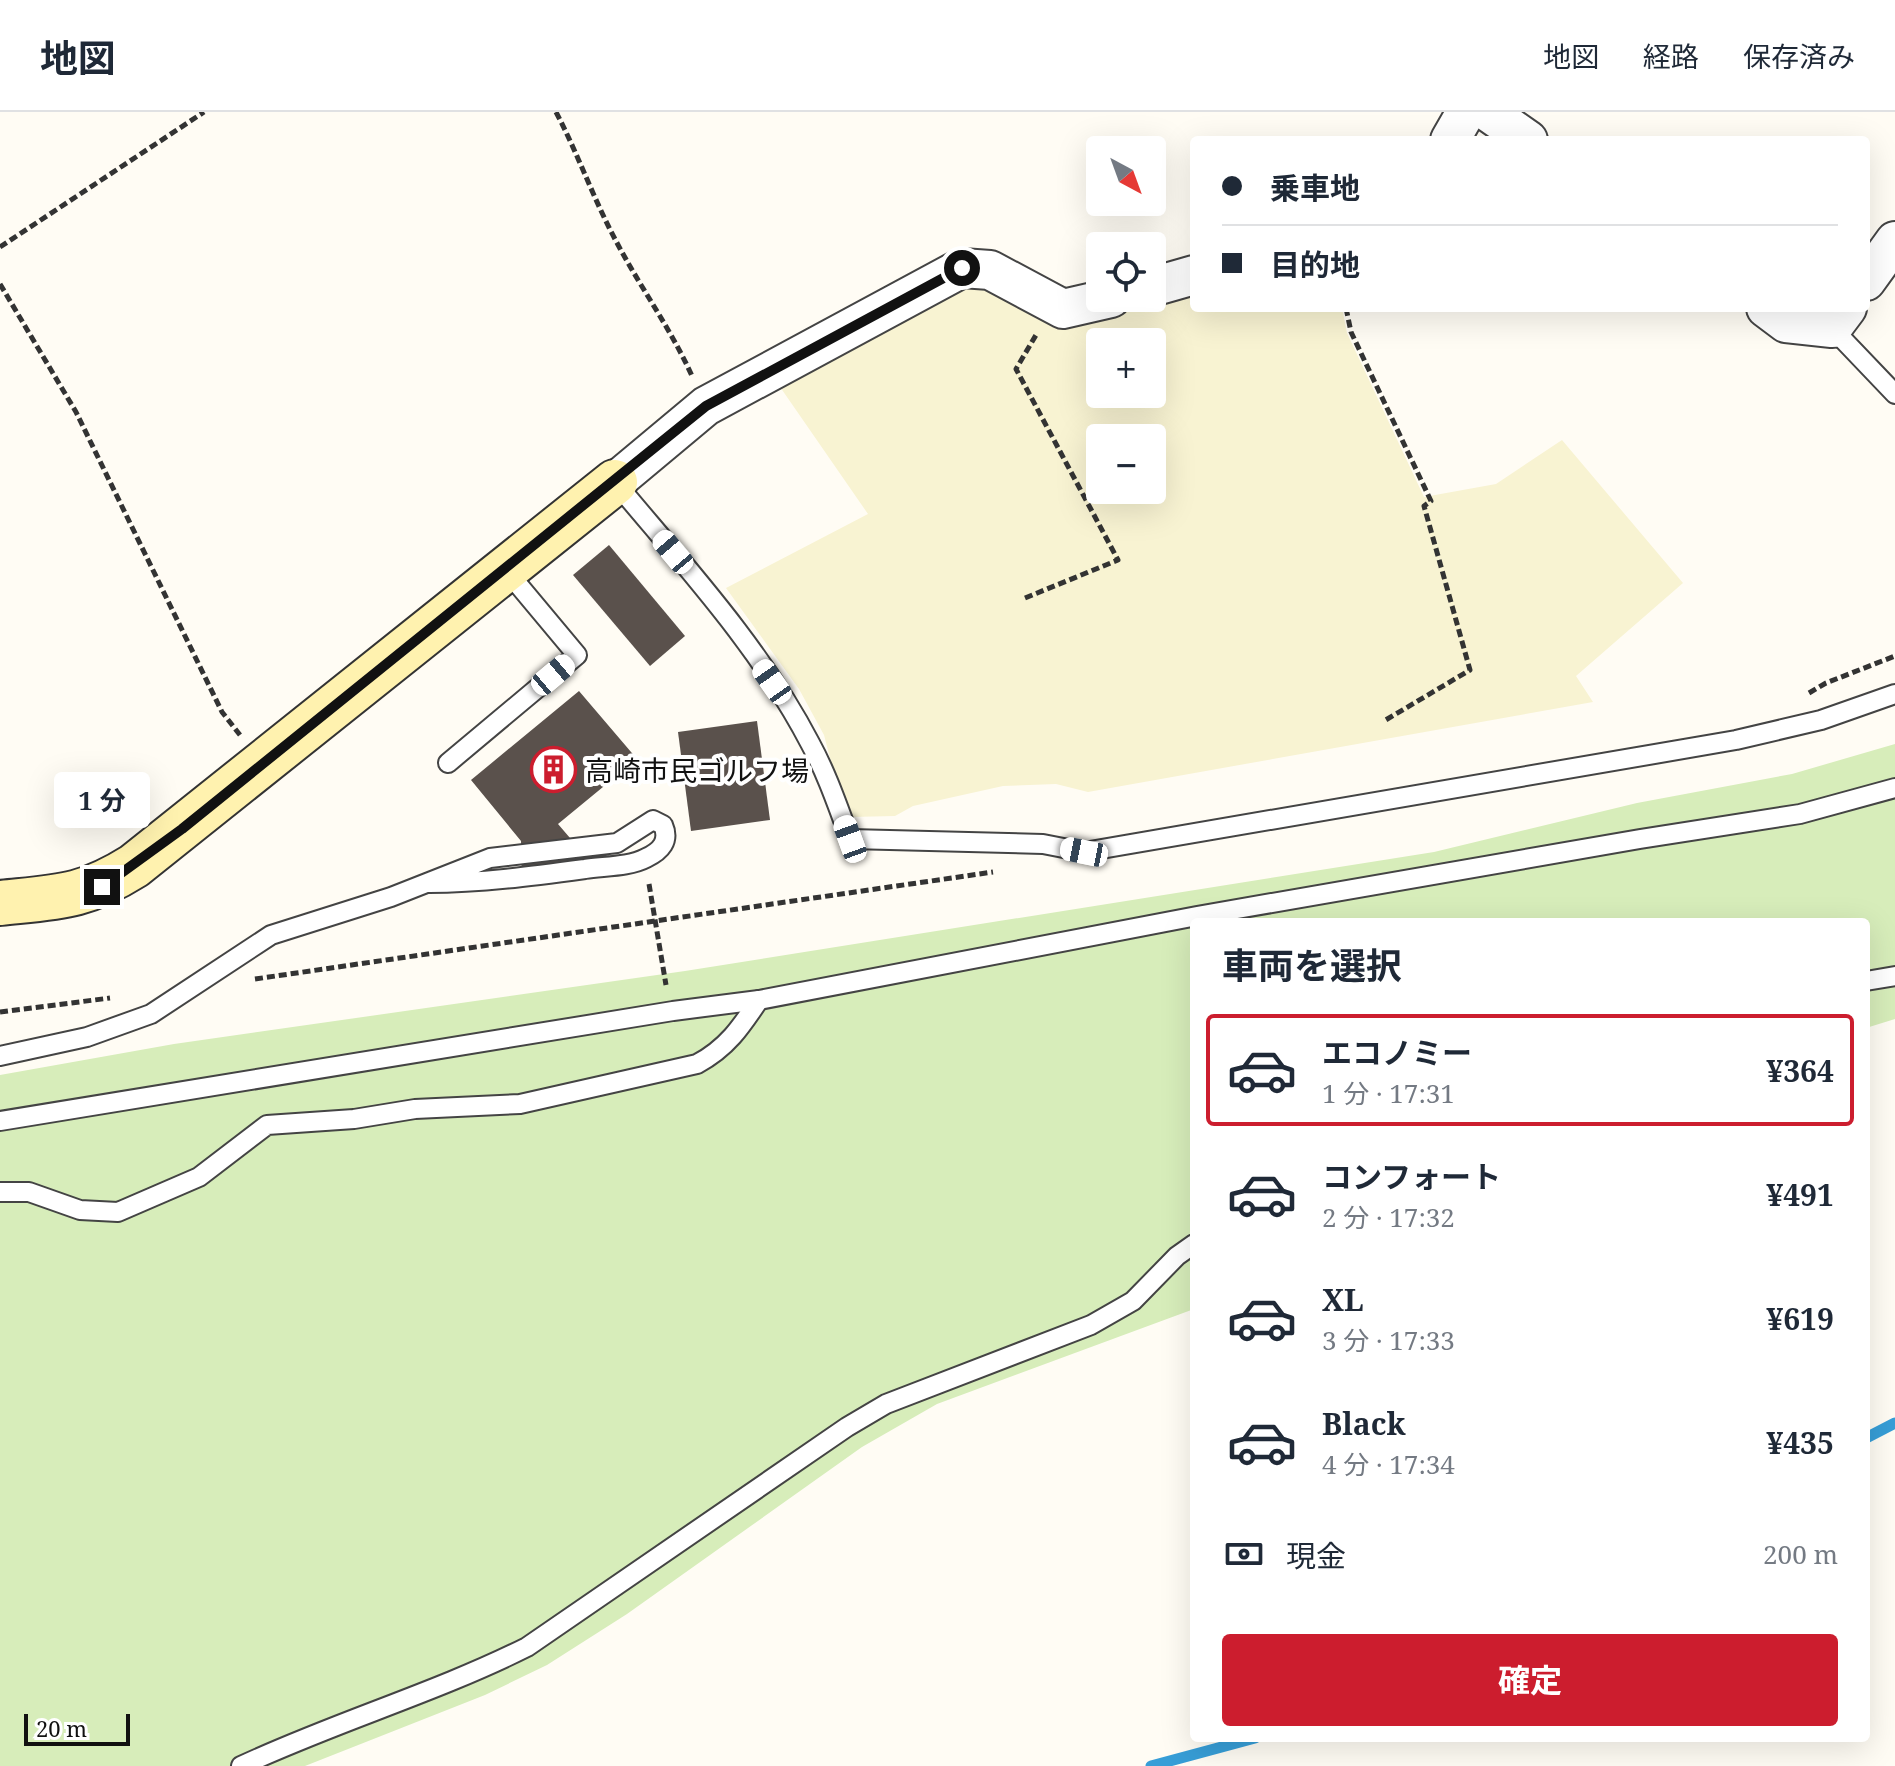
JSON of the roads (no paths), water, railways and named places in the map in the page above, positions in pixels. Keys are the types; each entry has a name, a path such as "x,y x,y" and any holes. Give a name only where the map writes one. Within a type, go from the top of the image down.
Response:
{"street":[{"path":"1452,136 1466,112"},
{"path":"1488,112 1522,136"},
{"path":"1870,275 1895,241"},
{"path":"0,903 69,896 102,887 134,866 506,570 706,406 962,268 990,270 1051,305 1075,308 1086,305"},
{"path":"1166,283 1190,276"},
{"path":"1771,312 1786,323 1840,318"}],"lane":[{"path":"1840,318 1895,394"},
{"path":"615,482 712,598 787,702 823,770 850,839 1043,844 1084,852 1736,740 1821,720 1895,694"},
{"path":"448,763 577,655 506,570"},
{"path":"0,1121 673,1011 759,1000 1197,916 1800,814 1895,788"},
{"path":"0,1056 87,1037 151,1014 271,935 429,883 490,858 617,843 653,820 663,825 667,835 664,845 644,860 476,883 429,883"},
{"path":"1870,980 1895,976"},
{"path":"0,1192 29,1192 80,1210 118,1212 199,1177 267,1125 354,1119 415,1109 520,1104 697,1064 718,1052 736,1035 759,1000"},
{"path":"241,1766 367,1713 474,1674 527,1647 847,1427 886,1404 1091,1325 1133,1301 1190,1247"}],"waterway":[{"path":"1870,1436 1895,1423"},
{"path":"1151,1766 1240,1742"}],"place":[{"name":"高崎市民ゴルフ場","path":"554,770"}]}
